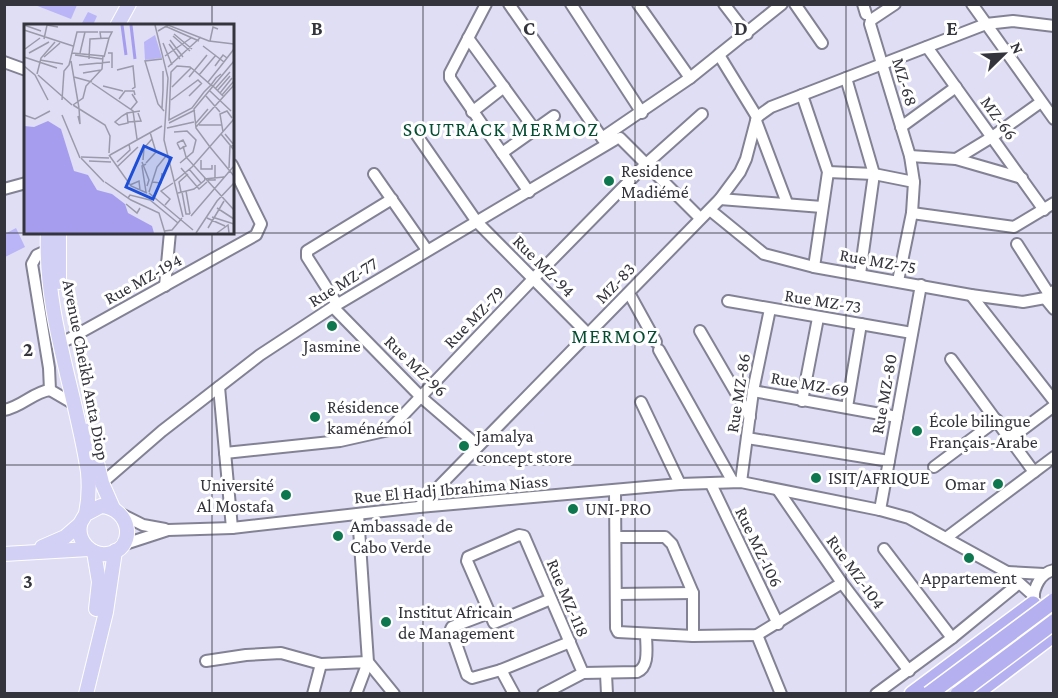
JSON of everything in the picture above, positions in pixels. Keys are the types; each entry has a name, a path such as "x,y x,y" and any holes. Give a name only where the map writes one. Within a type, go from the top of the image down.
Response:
{"highway":[{"path":"912,693 1033,600"},
{"path":"928,693 1053,601"},
{"path":"958,693 1053,622"},
{"path":"975,693 1053,633"}],"main road":[{"path":"118,24 129,4"},
{"path":"128,24 140,4"},
{"name":"Avenue Cheikh Anta Diop","path":"48,234 52,303 88,475 83,519"},
{"name":"Avenue Cheikh Anta Diop","path":"58,234 60,284 67,340 102,483 117,511"},
{"path":"29,552 65,537 83,519 101,506 117,511 127,526 126,539 119,548 86,693"},
{"path":"77,693 93,631 99,593 92,550 82,540 83,519"},
{"path":"4,554 92,550 105,554 119,548"}],"street":[{"path":"486,4 450,73 450,78 529,192"},
{"path":"509,4 604,142 747,34 782,4"},
{"path":"571,4 642,112"},
{"path":"638,4 690,78"},
{"path":"724,4 747,34"},
{"path":"795,4 822,44"},
{"name":"MZ-68","path":"895,4 870,22 910,156 914,182 912,213 898,281"},
{"path":"972,4 1053,119"},
{"path":"756,119 771,107 986,24 1013,21 1053,26"},
{"path":"468,38 535,130"},
{"name":"MZ-66","path":"927,47 1022,178 1049,206"},
{"path":"719,55 756,119 787,203"},
{"path":"4,62 24,69"},
{"path":"846,78 874,174 860,274"},
{"path":"472,112 504,87"},
{"path":"901,127 957,87"},
{"path":"802,95 828,172 814,267"},
{"path":"956,159 1041,102"},
{"name":"Rue MZ-79","path":"225,453 340,441 388,430 645,165 702,114"},
{"path":"502,153 554,116"},
{"name":"MZ-83","path":"419,507 720,199 740,172 746,159 756,119"},
{"name":"Rue MZ-94","path":"416,134 477,222 588,334"},
{"name":"Rue MZ-77","path":"102,483 162,431 260,355 427,250 529,192 604,142 620,138 645,165"},
{"path":"910,156 956,159 1022,178"},
{"path":"645,165 700,218"},
{"name":"Rue MZ-194","path":"67,340 256,235 261,224 234,169"},
{"path":"828,172 874,174 914,182"},
{"path":"374,174 427,250"},
{"path":"4,189 24,184"},
{"name":"Rue MZ-96","path":"392,199 307,251 307,257 335,306 421,397 478,446"},
{"path":"720,199 822,207"},
{"path":"912,213 1014,227 1049,206"},
{"name":"Rue MZ-75","path":"710,210 764,254 814,267 1023,302 1049,294"},
{"path":"165,286 171,234"},
{"path":"1017,244 1049,294 1053,309"},
{"path":"48,250 37,255 32,264 49,368 50,390"},
{"name":"Rue MZ-80","path":"880,510 921,285"},
{"path":"629,293 737,482"},
{"path":"971,295 1053,401"},
{"name":"Rue MZ-73","path":"728,302 912,333"},
{"name":"Rue MZ-86","path":"737,482 770,309"},
{"path":"802,401 818,318"},
{"path":"847,407 861,324"},
{"path":"700,331 751,417"},
{"path":"951,359 1034,472"},
{"path":"219,387 232,528"},
{"path":"4,410 18,406 42,391 50,390 74,404"},
{"name":"Rue MZ-69","path":"753,391 897,417"},
{"path":"640,402 680,484"},
{"path":"1010,439 1053,406"},
{"path":"934,467 997,420"},
{"path":"747,438 889,461"},
{"path":"946,538 1053,457"},
{"name":"Rue El Hadj Ibrahima Niass","path":"168,530 232,528 419,507 680,484 737,482 880,510 909,518 1007,572 1033,600 1036,612 1053,633"},
{"name":"Rue MZ-106","path":"711,484 777,624"},
{"name":"Rue MZ-104","path":"778,490 842,583 909,671"},
{"path":"615,491 616,628 618,632 693,636 757,636 842,583"},
{"path":"117,511 143,525 168,530"},
{"path":"356,693 368,662 358,514"},
{"path":"119,548 168,530"},
{"name":"Rue MZ-118","path":"489,613 467,561 468,556 519,535 524,536 583,673"},
{"path":"616,537 664,537 672,544 693,593 693,636"},
{"path":"884,549 952,638"},
{"name":"Rue El Hadj Ibrahima Niass","path":"1007,572 1049,572"},
{"path":"1033,600 1034,588 1049,572"},
{"path":"876,693 952,638 1018,584"},
{"path":"617,594 693,593"},
{"path":"551,599 494,623 489,613 452,627 469,676 474,678 501,670 570,642"},
{"path":"543,693 583,673 606,674 643,670 646,665 646,634"},
{"path":"757,636 781,693"},
{"path":"206,661 280,653 321,664 368,662"},
{"path":"368,662 394,693"},
{"path":"314,693 321,664"},
{"path":"501,670 514,693"},
{"path":"606,674 607,693"}],"shaded area":[{"path":"77,4 71,19 35,5"},
{"path":"88,12 97,16 93,24 82,24"},
{"path":"16,228 25,247 5,257 5,234"}],"place":[{"name":"Residence Madiémé","path":"609,181"},
{"name":"Jasmine","path":"332,326"},
{"name":"Résidence kaménémol","path":"315,417"},
{"name":"École bilingue Français-Arabe","path":"917,431"},
{"name":"Jamalya concept store","path":"464,446"},
{"name":"ISIT/AFRIQUE","path":"816,478"},
{"name":"Omar","path":"998,484"},
{"name":"Université Al Mostafa","path":"286,495"},
{"name":"UNI-PRO","path":"573,509"},
{"name":"Ambassade de Cabo Verde","path":"338,536"},
{"name":"Appartement","path":"969,558"},
{"name":"Institut Africain de Management","path":"386,622"}],"district":[{"name":"SOUTRACK MERMOZ","path":"501,129"},
{"name":"MERMOZ","path":"615,336"}]}
